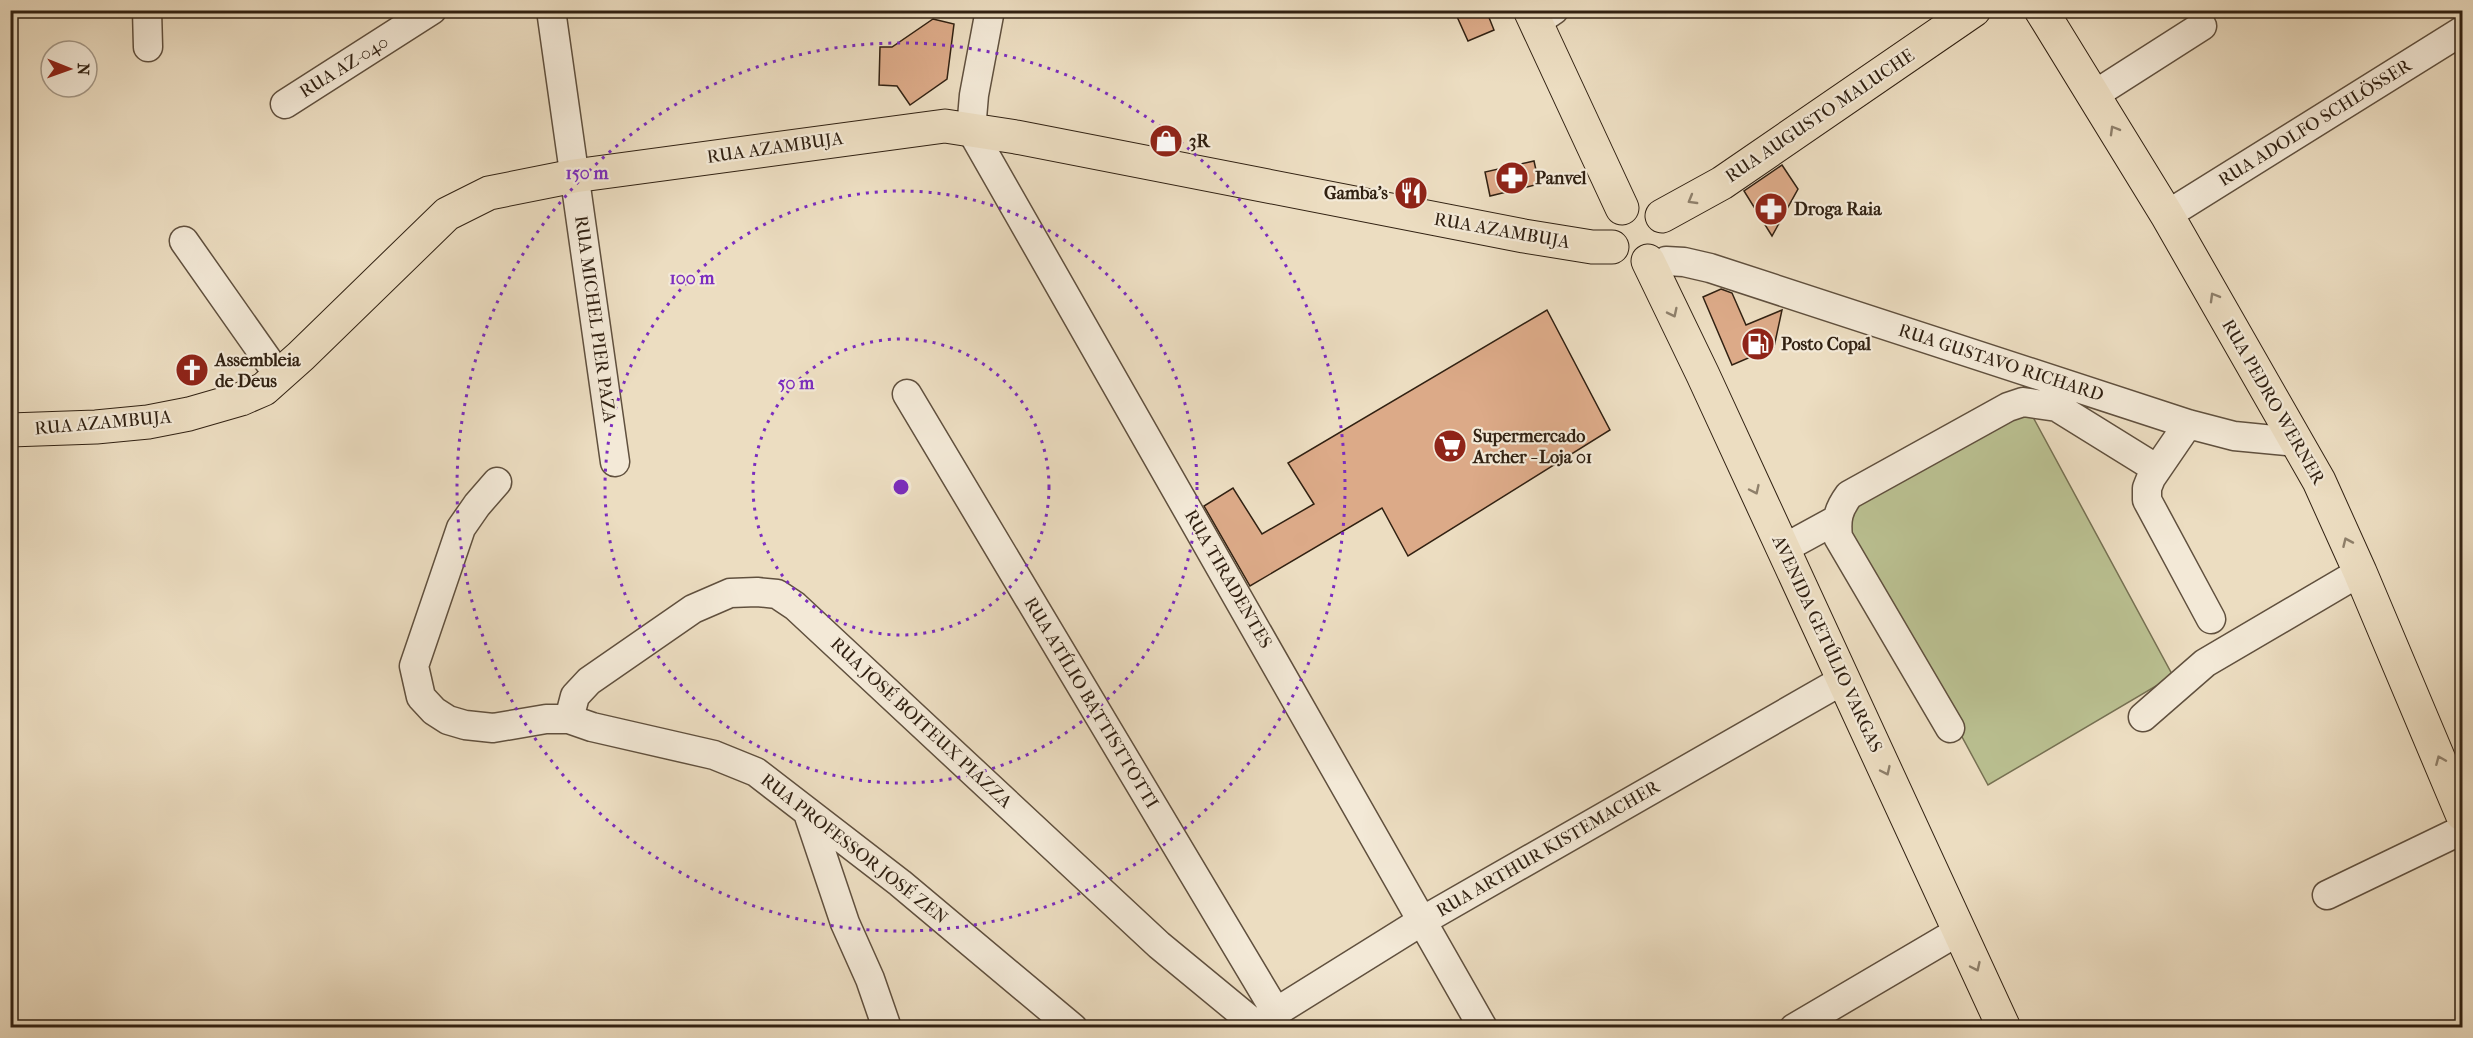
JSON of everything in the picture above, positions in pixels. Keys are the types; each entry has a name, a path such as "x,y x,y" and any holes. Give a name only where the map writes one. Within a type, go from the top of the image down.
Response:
{"main road":[{"name":"RUA AUGUSTO MALUCHE","path":"1658,249 1722,183 1974,10"},
{"name":"RUA PEDRO WERNER","path":"2042,10 2167,215 2319,481 2463,814"},
{"path":"1540,15 1623,208"},
{"name":"RUA AZAMBUJA","path":"10,430 96,427 148,422 189,414 241,399 264,389 447,214 489,193 574,176 945,126 1016,137 1524,236 1592,247 1612,247"},
{"path":"1632,204 1644,204 1654,208 1658,249 1631,262 1616,254 1609,236 1614,216 1632,204"},
{"name":"AVENIDA GETÚLIO VARGAS","path":"1658,249 1783,549 2004,1028"}],"street":[{"path":"147,10 148,47"},
{"name":"RUA AZ-040","path":"285,104 432,10"},
{"name":"RUA MICHEL PIER PAZA","path":"551,10 615,462"},
{"path":"971,130 974,95 990,10"},
{"path":"2094,95 2202,26"},
{"name":"RUA ADOLFO SCHLÖSSER","path":"2167,215 2463,31"},
{"name":"RUA TIRADENTES","path":"971,130 1483,1028"},
{"path":"184,241 279,376"},
{"name":"RUA GUSTAVO RICHARD","path":"1658,249 1658,268 1666,261 1684,262 1710,268 2188,424 2234,435 2296,442"},
{"name":"RUA ATÍLIO BATTISTTOTTI","path":"907,394 1263,1021"},
{"path":"1950,728 1838,537 1836,520 1840,507 1849,495 2008,407 2024,402 2057,407 2157,469"},
{"path":"2188,424 2157,469 2147,488 2147,500 2211,619"},
{"name":"RUA PROFESSOR JOSÉ ZEN","path":"497,482 461,528 414,666 421,697 434,711 447,720 465,725 493,728 546,719 569,719 592,727 714,755 756,772 900,883 1073,1028"},
{"path":"1783,549 1836,520"},
{"path":"2143,717 2205,663 2360,572"},
{"name":"RUA JOSÉ BOITEUX PIAZZA","path":"569,719 575,696 589,681 693,609 730,593 777,594 795,606 1159,945 1263,1021"},
{"name":"RUA ARTHUR KISTEMACHER","path":"1263,1021 1422,921 1843,680"},
{"path":"808,813 845,923 870,979 887,1028"},
{"path":"2327,895 2463,830"},
{"path":"1794,1028 1959,931"}],"green space":[{"path":"2027,406 2173,676 1988,785 1840,511"}],"building":[{"path":"1454,10 1486,10 1494,30 1468,41"},
{"path":"933,19 954,24 947,79 910,105 897,86 879,85 880,47 892,47"},
{"name":"Panvel","path":"1534,161 1539,184 1490,196 1485,172"},
{"name":"Droga Raia","path":"1782,165 1798,189 1772,236 1744,191"},
{"path":"1721,289 1732,293 1746,325 1782,310 1774,347 1732,365 1703,297"},
{"name":"Supermercado Archer - Loja 01","path":"1547,310 1610,430 1408,556 1382,508 1250,586 1204,506 1233,488 1262,534 1314,504 1288,463"}],"place":[{"name":"3R","path":"1166,141"},
{"name":"Panvel","path":"1512,178"},
{"name":"Gamba's","path":"1411,193"},
{"name":"Droga Raia","path":"1771,209"},
{"name":"Posto Copal","path":"1758,344"},
{"name":"Assembleia de Deus","path":"192,370"},
{"name":"Supermercado Archer - Loja 01","path":"1450,446"}]}
